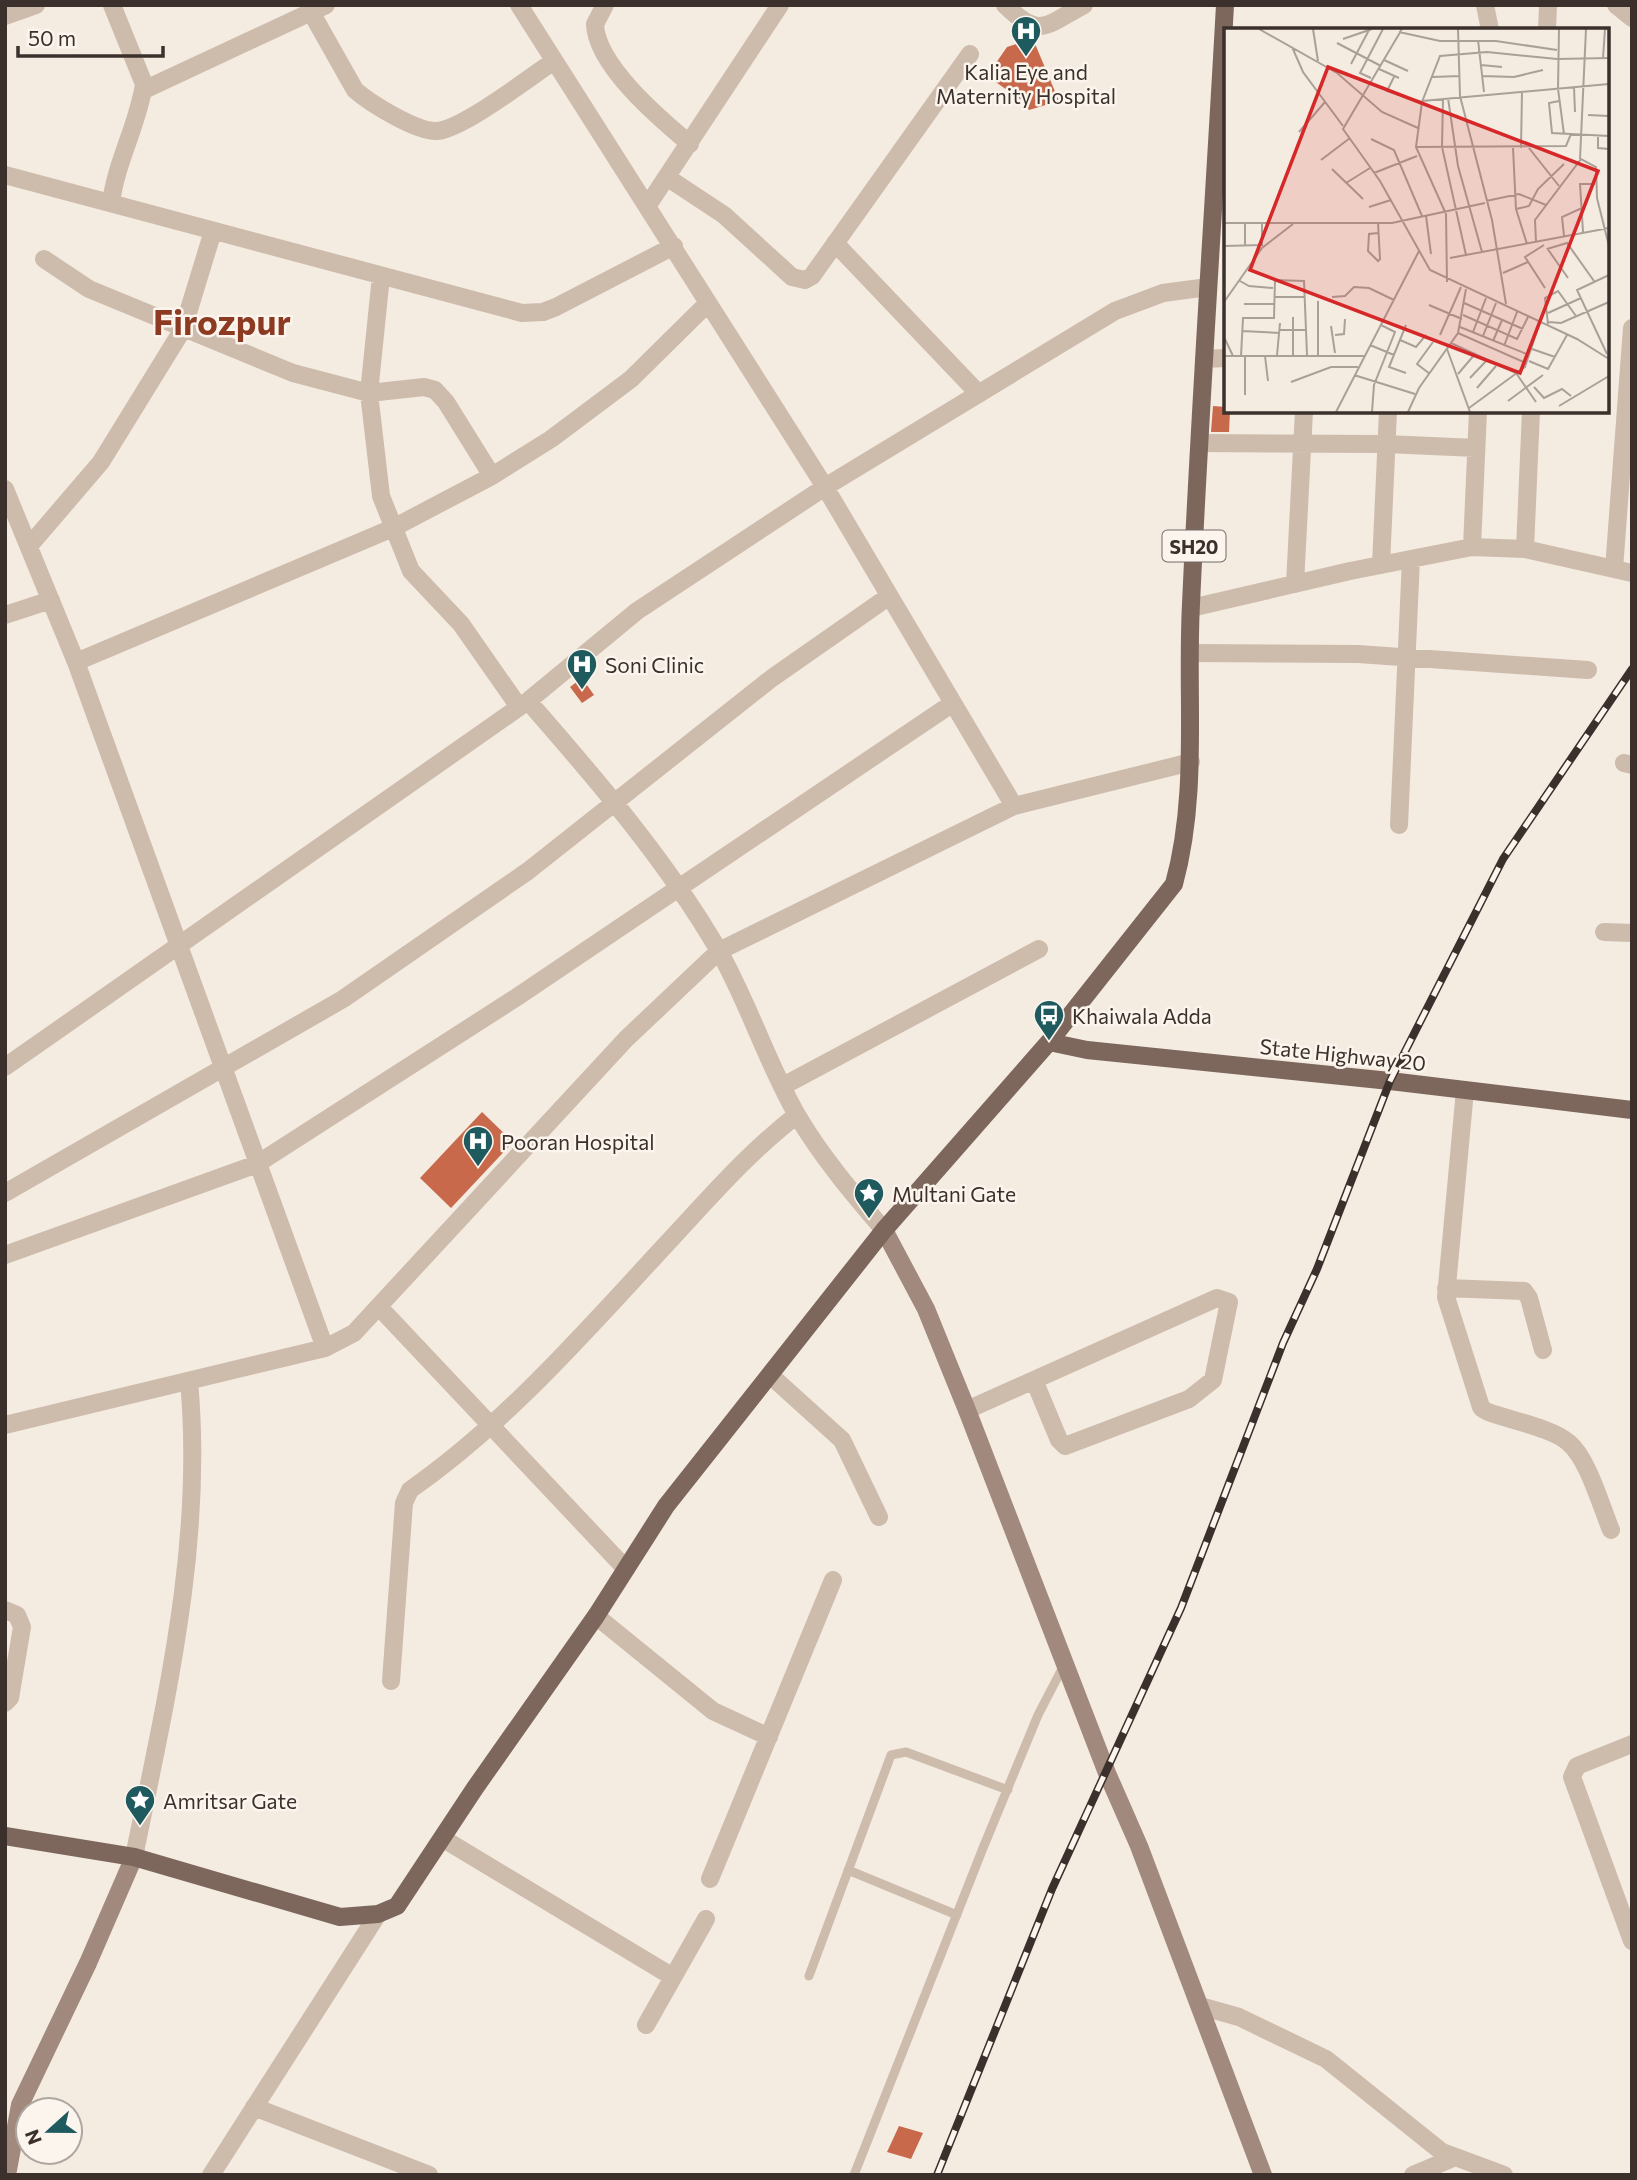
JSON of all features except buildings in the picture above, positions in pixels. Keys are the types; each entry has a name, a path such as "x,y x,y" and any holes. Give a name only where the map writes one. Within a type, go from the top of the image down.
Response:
{"main road":[{"name":"SH20","path":"1225,5 1225,28"},
{"name":"SH20","path":"1049,1042 1174,884 1181,857 1191,762 1191,608 1208,287 1220,187 1224,53"},
{"name":"State Highway 20","path":"1049,1042 1087,1051 1632,1110"},
{"path":"5,1836 134,1857 340,1917 378,1914 397,1906 596,1616 666,1506 884,1230 1049,1042"}],"street":[{"path":"5,16 36,5"},
{"path":"112,5 146,89 319,9 355,90 365,99 422,129 450,129 554,61"},
{"path":"519,5 825,487 1014,806"},
{"path":"605,5 594,24 595,33 613,64 637,98 690,144"},
{"path":"648,205 780,5"},
{"path":"1004,5 1023,22 1036,27 1046,26 1084,5"},
{"path":"1485,5 1490,28"},
{"path":"1547,28 1548,5"},
{"path":"1616,5 1632,18"},
{"path":"668,177 724,215 798,280 812,276 970,54"},
{"path":"111,204 114,176 141,104 144,84"},
{"path":"5,175 506,310 543,312 674,246"},
{"path":"30,545 102,462 183,329 213,231"},
{"path":"835,243 979,394"},
{"path":"44,259 89,289 282,370 369,393 424,387 439,392 492,476"},
{"path":"381,276 369,393 377,480 411,571 461,624 524,704 615,801 678,889 719,951 797,1115 848,1188 884,1230 926,1309 1139,1846 1263,2175"},
{"path":"5,1068 524,704 637,611 825,487 1115,311 1163,293 1208,287"},
{"path":"76,662 393,528 492,476 551,439 631,379 708,303"},
{"path":"1191,608 1472,547 1525,549 1623,571 1632,328"},
{"path":"1204,359 1224,358"},
{"path":"1295,584 1304,413"},
{"path":"1381,565 1388,413"},
{"path":"1472,547 1478,413"},
{"path":"1525,549 1531,413"},
{"path":"1200,443 1386,444 1476,448"},
{"path":"5,489 76,662 325,1348"},
{"path":"1399,825 1410,559"},
{"path":"5,1193 343,999 528,871 772,678 888,597"},
{"path":"5,615 51,600"},
{"path":"1190,653 1407,658 1588,670"},
{"path":"5,1255 257,1164 517,997 953,703"},
{"path":"5,1425 325,1348 354,1333 380,1308 626,1039 719,951 1014,806 1191,762"},
{"path":"1604,932 1632,933"},
{"path":"783,1086 1039,949"},
{"path":"1465,1090 1446,1288 1449,1309 1482,1409 1487,1414 1525,1421 1569,1442 1581,1458 1611,1530"},
{"path":"391,1681 404,1503 410,1490 490,1427 597,1320 752,1151 797,1115"},
{"path":"1446,1288 1521,1289 1529,1298 1543,1350"},
{"path":"967,1410 1217,1298 1226,1299 1230,1305 1213,1380 1206,1389 1189,1399 1070,1446 1059,1440 1034,1380"},
{"path":"380,1308 626,1569"},
{"path":"770,1375 847,1446 879,1517"},
{"path":"7,2175 20,2105 88,1964 134,1857 171,1677 193,1517 195,1443 189,1381"},
{"path":"710,1879 833,1580"},
{"path":"5,1610 17,1615 22,1627 10,1698 5,1703"},
{"path":"596,1616 713,1711 769,1737"},
{"path":"1632,1744 1577,1766 1572,1777 1632,1941"},
{"path":"442,1838 673,1977"},
{"path":"211,2175 378,1914"},
{"path":"646,2025 706,1919"},
{"path":"1200,2006 1240,2017 1326,2059 1442,2152 1504,2175"},
{"path":"254,2107 429,2175"},
{"path":"1413,2175 1435,2171 1454,2158"}],"lane":[{"path":"854,2175 1038,1715 1065,1664"},
{"path":"809,1976 889,1758 894,1753 906,1752 1008,1790"},
{"path":"848,1870 957,1914"}],"railway":[{"path":"937,2175 1052,1889 1181,1608 1283,1343 1317,1269 1390,1081 1503,859 1632,669"}],"place":[{"name":"Kalia Eye and Maternity Hospital","path":"1026,58"},
{"name":"Soni Clinic","path":"582,691"},
{"name":"Khaiwala Adda","path":"1049,1042"},
{"name":"Pooran Hospital","path":"478,1168"},
{"name":"Multani Gate","path":"869,1220"},
{"name":"Amritsar Gate","path":"140,1827"}],"district":[{"name":"Firozpur","path":"222,320"}]}
